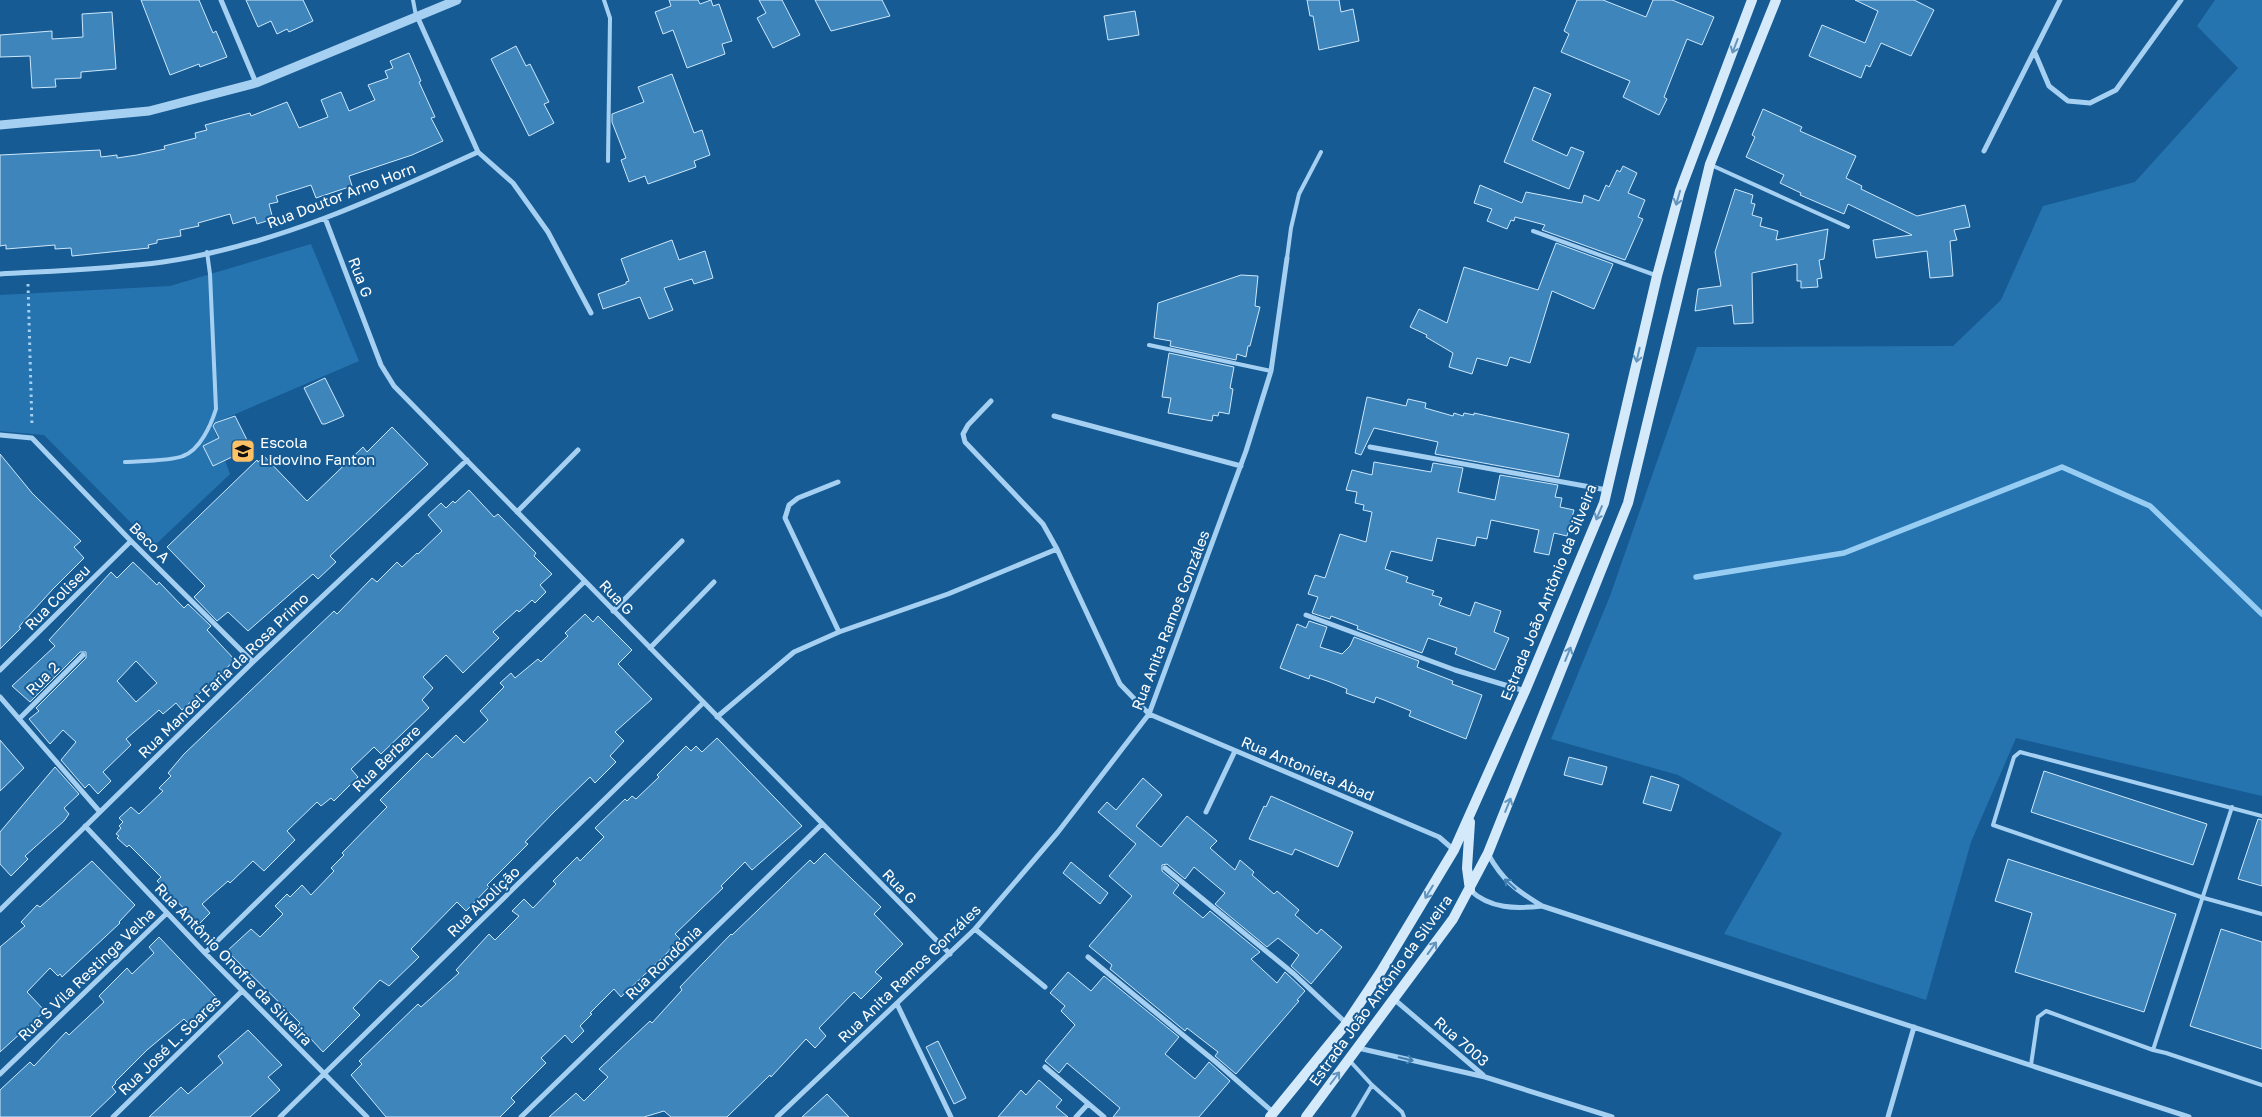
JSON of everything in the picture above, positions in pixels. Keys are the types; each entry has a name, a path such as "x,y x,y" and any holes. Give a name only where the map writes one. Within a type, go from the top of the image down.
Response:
{"main road":[{"name":"Estrada João Antônio da Silveira","path":"1272,1115 1346,1024 1380,973 1454,850 1524,691 1604,503 1657,276 1680,191 1752,0"},
{"name":"Estrada João Antônio da Silveira","path":"1306,1117 1395,1000 1453,919 1488,853 1628,503 1710,164 1776,0"},
{"path":"1470,814 1467,863 1470,890"}],"street":[{"path":"221,0 256,83"},
{"path":"0,125 150,112 256,83 458,0"},
{"path":"1984,152 2060,0"},
{"path":"2035,52 2049,86 2068,101 2090,104 2116,90 2181,0"},
{"path":"416,16 478,152 513,183 548,232 591,313"},
{"name":"Rua Doutor Arno Horn","path":"0,274 163,262 238,246 325,218 422,178 478,152"},
{"name":"Rua G","path":"325,218 381,365 394,386 950,954"},
{"name":"Rua Anita Ramos Gonzáles","path":"777,1117 975,929 1058,832 1150,714 1241,466 1271,371 1288,258"},
{"path":"991,401 968,425 963,434 965,442 1043,524 1120,684 1150,714"},
{"path":"1054,416 1241,466"},
{"path":"0,435 32,438"},
{"name":"Beco A","path":"32,438 131,541 253,662"},
{"path":"1370,447 1606,490"},
{"path":"517,512 578,450"},
{"name":"Rua Manoel Faria da Rosa Primo","path":"0,910 253,662 467,460"},
{"path":"838,482 798,498 790,504 785,518 838,632"},
{"name":"Rua Coliseu","path":"0,670 131,541"},
{"path":"614,611 682,541"},
{"path":"717,717 794,652 838,632 948,594 1057,550"},
{"name":"Rua Berbere","path":"205,953 585,581"},
{"path":"650,648 714,582"},
{"path":"1306,615 1455,670 1524,691"},
{"name":"Rua 2","path":"19,719 83,655"},
{"path":"0,697 100,812"},
{"name":"Rua Abolição","path":"280,1117 703,703"},
{"name":"Rua Antonieta Abad","path":"1150,714 1439,838 1454,850"},
{"path":"1206,812 1235,751"},
{"name":"Rua Rondônia","path":"521,1117 822,824"},
{"name":"Rua Antônio Onofre da Silveira","path":"85,826 205,953 367,1117"},
{"path":"1488,853 1502,877 1521,894 1542,906 2190,1117"},
{"path":"1165,868 1294,974 1346,1024"},
{"path":"1470,890 1484,901 1494,904 1521,908 1542,906"},
{"name":"Rua S Vila Restinga Velha","path":"0,1074 167,913"},
{"path":"975,929 1045,987"},
{"path":"1088,957 1272,1115"},
{"name":"Rua José L. Soares","path":"113,1117 242,991"},
{"name":"Rua 7003","path":"1395,1000 1485,1077"},
{"path":"897,1004 951,1117"},
{"path":"1888,1117 1914,1027"},
{"name":"Rua 7003","path":"1358,1048 1485,1077"},
{"path":"1046,1067 1104,1117"},
{"path":"1485,1077 1612,1117"},
{"path":"1076,1117 1088,1104"}],"lane":[{"path":"413,0 416,16"},
{"path":"604,0 610,18 608,161"},
{"name":"Rua Anita Ramos Gonzáles","path":"1288,258 1291,228 1299,194 1320,152"},
{"path":"1710,164 1848,226"},
{"path":"1533,231 1657,276"},
{"path":"125,462 183,457 193,451 212,420 216,409 210,274 207,252"},
{"path":"1149,345 1271,371"},
{"path":"2262,816 2020,752 2014,757 1993,825 2204,898 2262,914"},
{"path":"2153,1050 2204,898 2232,807"},
{"path":"2031,1065 2038,1017 2046,1011 2153,1050 2262,1085"},
{"path":"1348,1060 1402,1112 1404,1117"},
{"path":"1353,1117 1372,1085"}],"path":[{"path":"28,273 32,438"}],"shaded area":[{"path":"2215,0 2262,0 2262,796 2016,738 1971,842 1926,1000 1724,934 1782,833 1678,775 1551,739 1610,596 1697,347 1953,346 2001,300 2043,206 2135,182 2238,68 2197,26"},
{"path":"311,244 359,361 212,424 230,474 154,546 44,435 0,431 0,295 170,286"}],"building":[{"path":"141,0 199,0 213,33 216,31 227,57 200,67 199,64 170,75"},
{"path":"246,0 303,0 313,21 289,32 287,29 277,34 271,21 258,27"},
{"path":"669,0 698,0 700,4 711,0 713,6 719,4 732,41 722,44 725,54 687,68 673,30 663,34 655,12 671,6"},
{"path":"759,0 782,0 800,35 773,48 757,18 766,13"},
{"path":"815,0 882,0 890,16 831,31"},
{"path":"1307,0 1339,0 1341,12 1353,9 1359,41 1319,50 1313,16 1310,16"},
{"path":"1577,0 1603,0 1646,17 1653,0 1672,0 1714,17 1702,45 1687,39 1664,97 1667,99 1659,115 1623,97 1630,81 1561,52 1569,34 1564,31"},
{"path":"1855,0 1914,0 1934,10 1911,56 1881,43 1870,67 1866,65 1861,78 1809,56 1822,25 1865,43 1878,11"},
{"path":"1135,11 1139,35 1108,40 1104,16"},
{"path":"112,12 116,69 81,72 81,78 55,79 56,87 32,88 30,56 0,57 0,35 52,31 52,39 83,37 82,14"},
{"path":"516,46 526,66 530,64 549,102 544,104 554,123 529,136 491,59"},
{"path":"409,53 421,81 419,82 435,117 431,118 443,141 412,155 349,176 352,186 316,198 311,185 276,196 278,202 269,204 273,219 257,224 255,217 233,224 230,214 198,223 199,226 180,230 181,236 157,240 157,243 148,245 149,248 72,256 71,248 55,249 55,245 6,249 6,245 0,246 0,155 100,150 101,157 117,155 117,158 137,155 165,149 164,146 196,138 195,133 207,130 205,125 250,113 251,116 287,102 299,128 328,117 321,100 341,92 349,111 375,100 368,85 388,78 385,71 393,68 390,61"},
{"path":"672,74 694,133 702,130 710,155 694,161 696,167 648,184 645,176 629,182 621,160 626,158 612,122 612,114 644,102 638,87"},
{"path":"1534,87 1551,94 1532,140 1567,156 1571,147 1584,152 1569,189 1504,162"},
{"path":"1763,109 1802,127 1800,131 1856,156 1846,178 1862,186 1861,189 1917,216 1965,205 1970,227 1954,230 1957,240 1950,241 1953,276 1930,278 1927,251 1876,258 1873,240 1912,235 1848,204 1844,214 1800,195 1801,193 1780,183 1784,175 1746,157 1755,137 1752,135"},
{"path":"1623,166 1637,173 1628,193 1645,200 1638,217 1643,219 1625,260 1542,230 1545,225 1515,217 1514,221 1511,220 1507,229 1487,221 1492,209 1474,203 1480,185 1522,203 1526,192 1582,203 1584,195 1599,201 1606,185 1609,187 1617,170 1620,172"},
{"path":"1735,189 1753,195 1751,203 1755,204 1752,215 1762,218 1760,226 1778,231 1776,240 1828,229 1824,259 1819,260 1822,278 1817,279 1818,287 1801,288 1801,281 1797,281 1797,264 1752,273 1753,323 1734,324 1732,305 1695,311 1698,289 1721,286 1715,252"},
{"path":"672,240 679,260 705,251 713,278 694,284 692,279 664,288 673,310 649,319 640,297 603,309 598,294 626,284 629,281 621,259"},
{"path":"1556,243 1613,264 1594,309 1552,291 1530,363 1510,357 1507,366 1477,358 1472,374 1449,367 1453,353 1426,337 1427,335 1410,327 1419,309 1447,323 1464,267 1538,290"},
{"path":"1241,275 1258,276 1255,306 1260,307 1246,357 1237,354 1236,360 1170,346 1171,341 1154,338 1158,303"},
{"path":"1169,353 1234,367 1230,388 1233,389 1229,414 1219,412 1218,416 1213,415 1212,421 1168,413 1171,398 1162,397"},
{"path":"325,378 344,416 322,424 304,388"},
{"path":"1367,397 1406,406 1408,399 1426,403 1425,408 1453,416 1454,413 1463,416 1464,413 1474,415 1474,413 1569,434 1559,477 1435,454 1438,442 1374,428 1361,455 1355,453"},
{"path":"235,416 251,448 213,466 203,446 219,438 213,426 215,423"},
{"path":"392,427 428,464 330,556 336,562 318,579 313,574 248,631 228,612 217,621 194,597 205,586 167,547 257,460 258,462 264,456 307,501 363,447 367,452"},
{"path":"0,454 32,493 81,541 74,547 84,558 53,589 23,622 19,627 21,628 0,649"},
{"path":"1374,462 1431,472 1433,463 1463,468 1458,492 1495,500 1500,475 1558,485 1555,497 1562,498 1560,507 1574,510 1567,536 1554,533 1549,555 1534,552 1539,530 1491,520 1487,539 1477,537 1475,546 1437,538 1432,561 1391,551 1385,569 1408,577 1406,582 1434,591 1432,595 1442,598 1439,605 1470,616 1475,602 1501,611 1494,632 1509,638 1495,670 1455,654 1457,648 1428,638 1422,653 1357,629 1358,626 1331,616 1330,619 1312,613 1318,597 1308,594 1315,575 1325,578 1340,534 1366,542 1372,512 1363,510 1364,505 1355,503 1357,492 1346,490 1352,470 1372,475"},
{"path":"469,490 494,517 498,514 536,553 534,556 552,574 540,585 546,592 535,603 532,600 519,612 517,610 493,632 499,638 463,673 446,655 423,677 433,688 422,700 429,708 381,754 374,747 351,769 358,777 334,801 331,798 321,806 317,802 287,831 295,840 264,871 253,861 230,883 228,881 202,904 210,913 199,924 157,881 161,877 129,845 127,847 117,838 119,836 116,834 121,828 119,826 123,822 119,818 131,807 139,814 163,791 159,788 171,776 168,773 184,754 334,611 337,614 372,578 377,582 397,562 402,567 418,554 442,531 428,515 441,503 446,508 453,501 455,503"},
{"path":"133,562 157,585 159,582 184,608 188,604 211,626 207,630 235,660 182,710 176,703 163,714 159,710 126,739 131,745 103,772 111,781 98,794 89,784 85,788 61,760 76,742 63,730 50,744 29,719 39,711 36,708 86,658 86,652 80,652 30,702 12,686 55,646 49,640 111,572 117,578","holes":["136,661 157,683 136,702 117,681"]},
{"path":"585,614 593,622 598,616 632,650 618,664 652,699 615,732 624,741 610,756 616,762 595,783 590,777 554,812 525,842 528,844 487,885 489,887 466,911 457,902 411,949 419,957 389,986 380,980 353,1008 360,1015 323,1052 298,1025 300,1023 227,951 251,929 260,937 283,914 275,906 287,894 290,897 302,885 311,895 334,871 331,868 344,855 342,853 387,807 380,800 427,753 432,758 456,735 464,743 488,720 480,711 504,687 500,683 511,673 515,678 538,659 541,662 568,636 565,633"},
{"path":"1309,621 1327,627 1320,647 1342,654 1350,646 1354,637 1419,661 1417,667 1453,681 1452,684 1482,695 1466,739 1409,716 1411,711 1384,700 1376,697 1374,703 1346,693 1347,689 1330,682 1310,675 1309,679 1280,668 1297,624 1306,628"},
{"path":"717,738 802,826 752,870 745,862 721,886 723,888 675,934 680,939 662,958 621,997 614,989 590,1013 592,1014 580,1026 584,1031 572,1043 565,1035 541,1058 546,1063 511,1098 515,1102 500,1117 386,1117 351,1075 362,1064 359,1061 418,1004 421,1007 459,973 456,970 489,934 495,940 519,916 512,911 524,899 533,908 556,884 553,881 577,857 580,861 604,837 595,828 625,799 627,801 632,796 636,799 659,777 657,775 686,746 691,751 696,746 702,752"},
{"path":"0,740 24,768 0,791"},
{"path":"1569,757 1607,767 1602,785 1564,775"},
{"path":"55,767 79,794 64,808 69,814 64,821 25,856 28,859 11,876 0,864 0,832"},
{"path":"2044,771 2207,824 2193,865 2031,812"},
{"path":"1651,776 1679,785 1671,811 1643,803"},
{"path":"1143,778 1162,795 1136,826 1161,847 1187,816 1217,841 1210,848 1235,870 1240,860 1254,872 1252,875 1274,894 1277,891 1299,910 1295,915 1317,934 1321,929 1342,947 1311,984 1291,966 1299,955 1278,938 1267,947 1215,904 1225,893 1194,867 1185,879 1167,864 1162,865 1162,871 1179,885 1173,893 1203,918 1210,911 1260,952 1251,959 1277,983 1285,972 1305,991 1297,1000 1299,1001 1236,1074 1215,1056 1218,1052 1187,1028 1185,1031 1110,969 1112,965 1089,946 1132,896 1109,876 1136,844 1098,812 1107,802 1116,810"},
{"path":"1271,796 1353,832 1338,867 1295,849 1292,855 1249,839 1264,806 1266,807"},
{"path":"2258,819 2262,820 2262,886 2238,879"},
{"path":"825,853 881,907 874,914 903,944 875,972 882,978 861,999 854,992 819,1028 826,1036 815,1048 806,1039 771,1077 770,1075 727,1117 671,1117 664,1111 644,1117 549,1117 576,1093 584,1101 608,1077 599,1069 650,1021 652,1023 682,990 680,987 731,934 810,860 814,864"},
{"path":"2008,859 2176,914 2144,1012 2015,972 2032,913 1995,901"},
{"path":"92,861 135,905 120,923 62,977 60,974 58,976 50,968 27,992 45,1011 0,1052 0,947 25,926 21,922 37,905 40,907"},
{"path":"1071,862 1108,893 1100,904 1063,873"},
{"path":"2221,929 2262,942 2262,1049 2190,1026"},
{"path":"159,937 216,997 205,1007 207,1009 192,1023 191,1021 188,1023 184,1019 147,1050 115,1082 112,1087 116,1092 90,1117 0,1117 0,1090 30,1062 34,1066 66,1032 69,1035 104,1002 99,996 127,968 132,974 154,953 149,947"},
{"path":"1068,972 1091,991 1104,976 1179,1037 1165,1054 1195,1079 1209,1062 1230,1081 1199,1117 1113,1117 1120,1108 1067,1063 1059,1073 1045,1061 1075,1025 1061,1011 1065,1006 1050,993"},
{"path":"248,1030 282,1065 268,1077 280,1090 250,1117 149,1117 181,1087 188,1094 223,1063 218,1056"},
{"path":"938,1041 966,1098 954,1104 926,1047"},
{"path":"1039,1080 1062,1100 1056,1107 1068,1117 998,1117 1021,1090 1026,1095"},
{"path":"827,1094 849,1117 802,1117"}],"waterway":[{"path":"1696,577 1844,553 2062,467 2150,506 2262,614"}],"place":[{"name":"Escola Lidovino Fanton","path":"243,451"}]}
